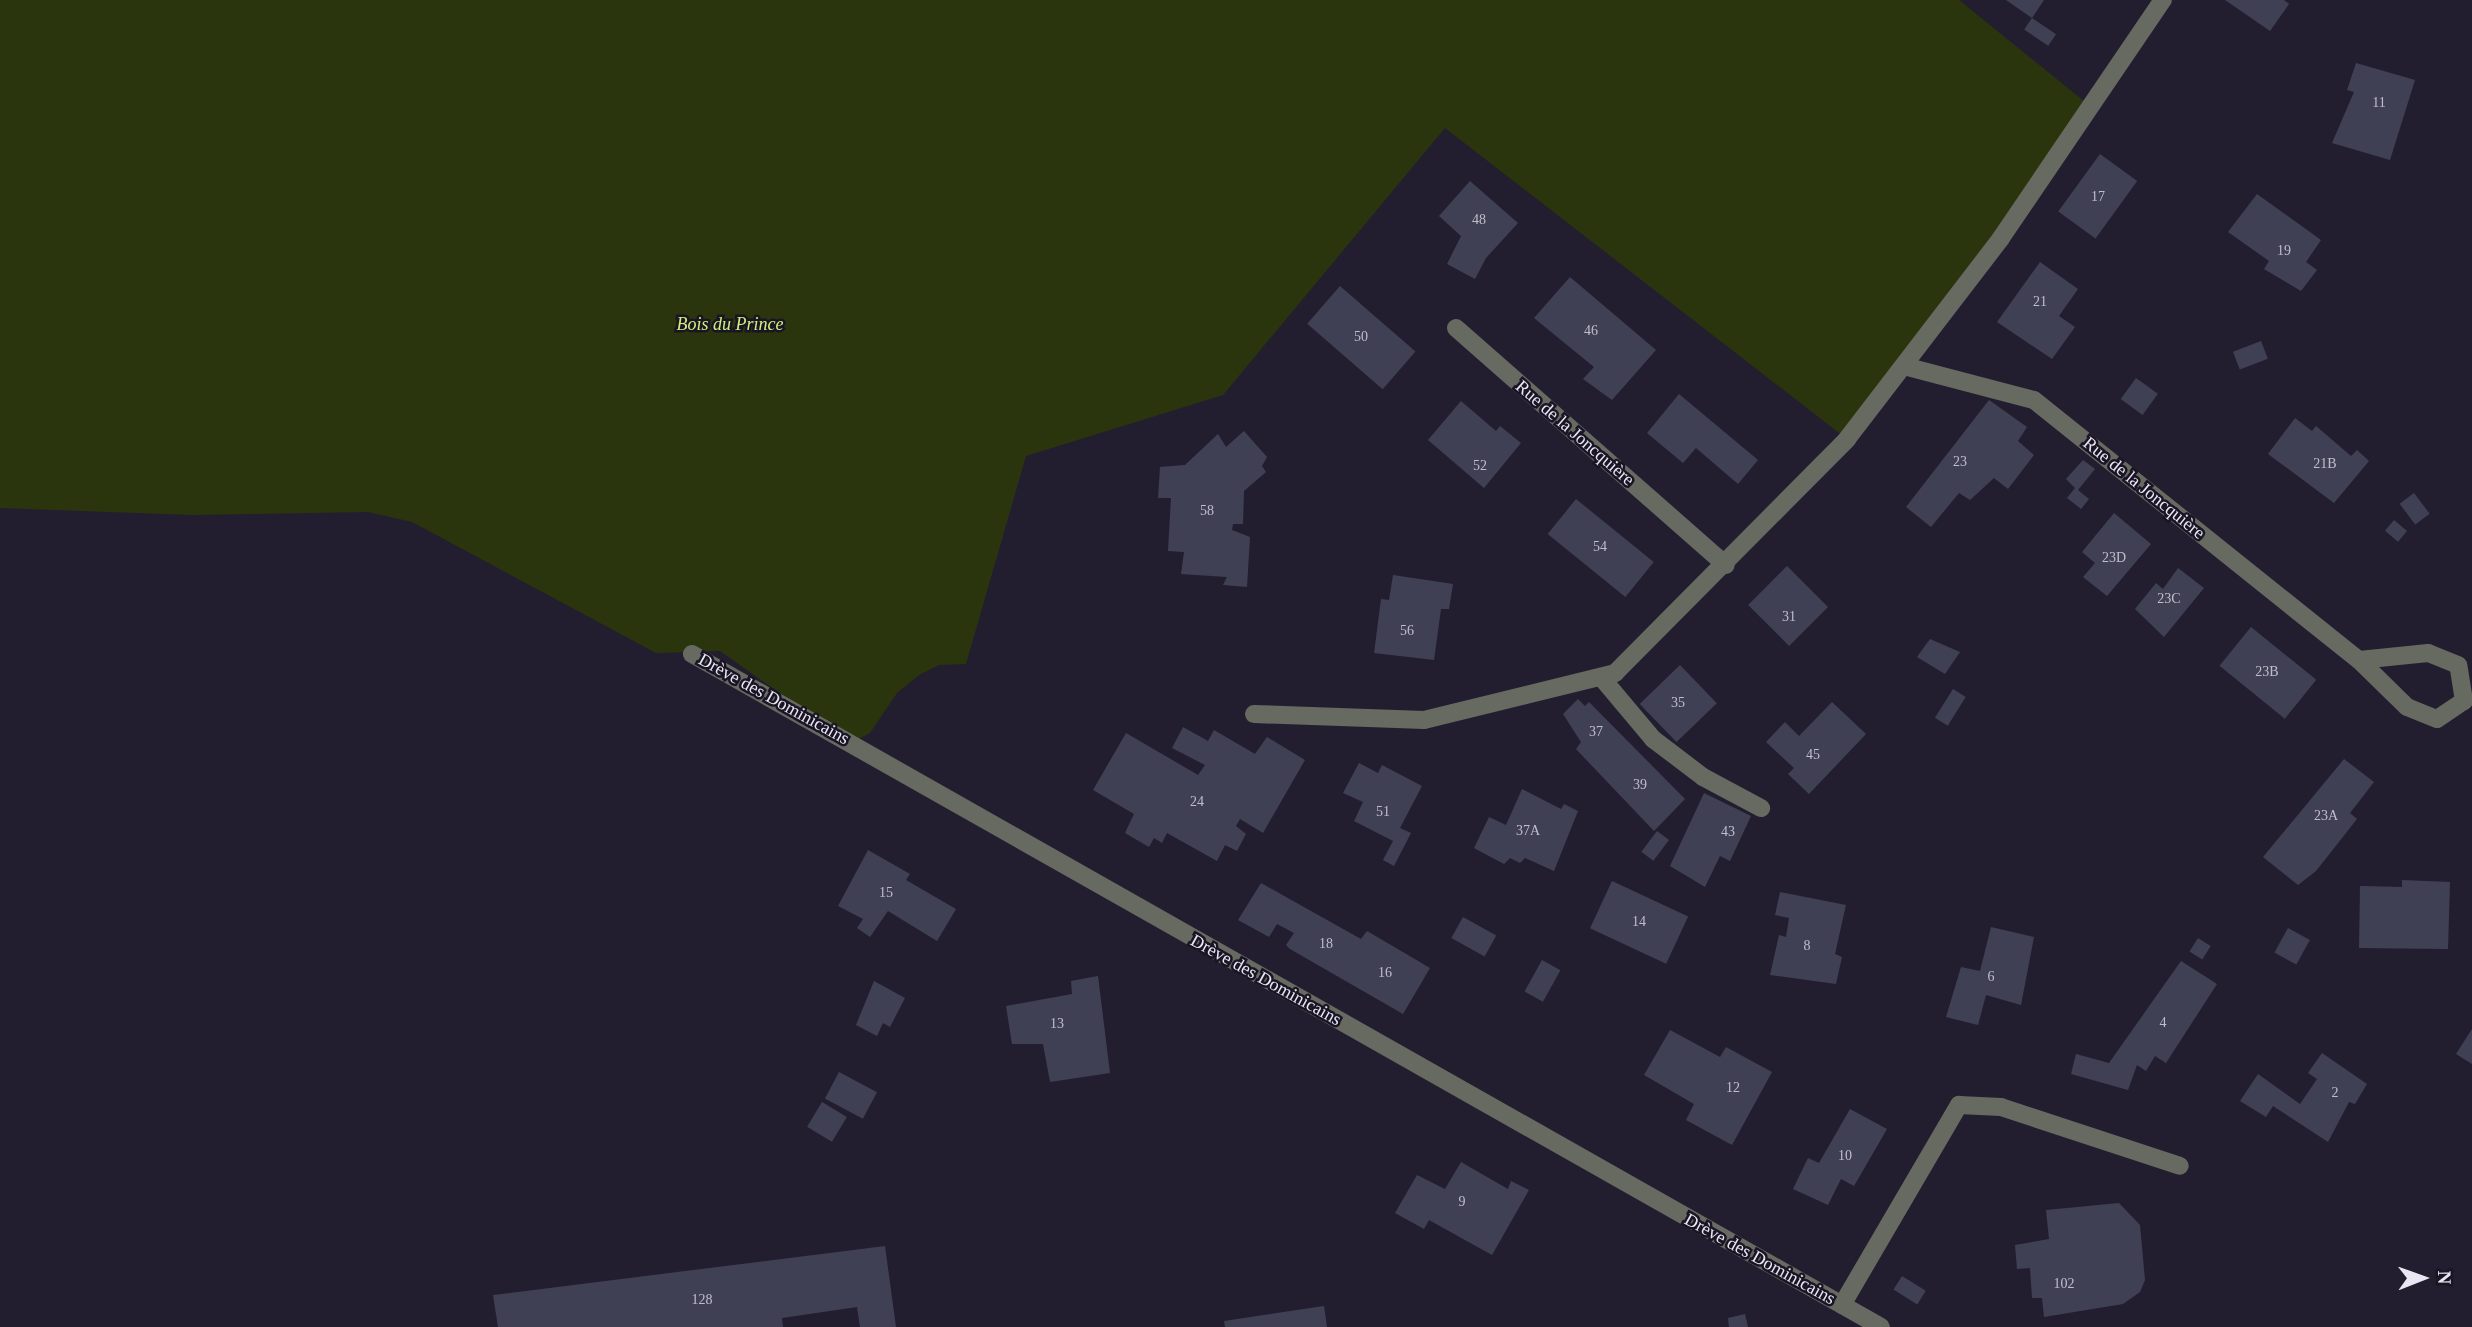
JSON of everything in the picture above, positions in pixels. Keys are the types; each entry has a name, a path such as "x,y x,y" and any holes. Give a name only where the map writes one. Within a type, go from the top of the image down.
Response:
{"street":[{"path":"1254,714 1424,720 1615,673 1726,565 1847,439 2001,239 2163,0"},
{"name":"Rue de la Joncquière","path":"1456,328 1726,565"},
{"name":"Rue de la Joncquière","path":"1904,366 2034,400 2359,660 2407,707 2437,719 2463,701 2458,665 2428,653 2359,660"},
{"name":"Drève des Dominicains","path":"692,654 1881,1327"},
{"path":"1601,677 1653,739 1703,777 1761,808"},
{"name":"Drève des Dominicains","path":"1842,1305 1959,1105 2001,1107 2180,1166"}],"green space":[{"name":"Bois du Prince","path":"0,0 1959,0 2090,106 1847,439 1445,128 1223,395 1026,456 966,664 939,665 919,675 897,693 870,733 851,743 720,651 656,653 412,522 368,512 192,515 0,508"}],"building":[{"path":"2006,0 2044,0 2032,18"},
{"path":"2225,0 2284,0 2289,4 2270,31"},
{"path":"2032,18 2056,34 2048,46 2024,30"},
{"path":"2356,63 2415,80 2390,160 2332,143 2354,92 2347,90"},
{"path":"2100,154 2137,181 2095,238 2058,211"},
{"path":"1470,181 1518,223 1486,258 1475,279 1447,264 1461,236 1439,216"},
{"path":"2257,194 2321,240 2306,262 2317,270 2301,291 2264,269 2269,261 2228,232"},
{"path":"2040,262 2078,289 2059,316 2075,327 2052,359 1997,322"},
{"path":"1570,277 1656,350 1612,400 1583,379 1594,367 1534,318"},
{"path":"1340,286 1415,352 1383,389 1307,324"},
{"path":"2261,341 2268,359 2240,369 2233,352"},
{"path":"2136,378 2158,394 2143,415 2121,399"},
{"path":"1679,394 1758,460 1738,484 1696,448 1683,463 1647,433"},
{"path":"1989,400 2027,427 2018,441 2034,455 2008,489 1994,478 1970,500 1959,493 1931,527 1906,507"},
{"path":"1461,401 1496,431 1500,426 1521,443 1484,488 1428,440"},
{"path":"2295,418 2312,431 2316,426 2351,456 2357,450 2369,461 2334,503 2268,454"},
{"path":"1244,431 1267,457 1262,466 1266,472 1244,491 1243,524 1233,524 1232,530 1250,537 1247,587 1223,585 1227,577 1181,574 1184,552 1168,551 1171,498 1158,498 1160,467 1185,465 1218,434 1226,447"},
{"path":"2083,460 2095,469 2078,490 2089,499 2081,509 2067,498 2075,488 2066,479"},
{"path":"2414,493 2430,514 2415,525 2400,504"},
{"path":"1576,499 1654,562 1625,597 1548,534"},
{"path":"2114,513 2151,544 2107,596 2083,577 2095,563 2082,552"},
{"path":"2394,520 2407,531 2398,542 2385,531"},
{"path":"1787,566 1828,607 1789,646 1748,605"},
{"path":"2178,568 2204,588 2164,637 2135,609 2156,583 2163,589"},
{"path":"1393,575 1453,584 1449,609 1441,609 1434,660 1374,653 1381,599 1389,600"},
{"path":"2251,627 2316,680 2285,719 2220,666"},
{"path":"1930,639 1960,652 1945,674 1917,657"},
{"path":"1680,665 1717,703 1677,742 1640,704"},
{"path":"1953,689 1966,697 1948,726 1935,718"},
{"path":"1578,699 1585,706 1589,702 1685,799 1654,831 1576,749 1581,742 1563,714"},
{"path":"1832,702 1866,734 1809,794 1788,774 1794,768 1766,742 1785,722 1799,736"},
{"path":"1183,727 1208,741 1214,730 1255,754 1267,737 1305,760 1263,833 1240,819 1236,826 1246,834 1237,851 1225,845 1217,861 1167,833 1162,843 1154,838 1149,847 1125,833 1134,814 1093,790 1126,733 1198,775 1205,765 1172,748"},
{"path":"2344,759 2374,782 2350,813 2357,819 2316,871 2298,885 2263,857"},
{"path":"1359,763 1378,773 1382,765 1422,786 1400,828 1411,833 1394,866 1383,860 1393,841 1354,821 1363,802 1343,793"},
{"path":"1522,789 1561,809 1564,804 1578,811 1554,871 1525,858 1520,863 1510,858 1504,864 1474,848 1489,817 1506,825"},
{"path":"1704,793 1751,816 1730,861 1720,856 1705,887 1670,866"},
{"path":"1657,831 1669,840 1653,861 1641,852"},
{"path":"868,850 910,874 906,880 956,909 937,941 888,911 870,937 857,928 863,919 838,906"},
{"path":"2402,880 2450,882 2448,949 2359,948 2360,886 2402,887"},
{"path":"1612,881 1688,916 1666,964 1590,928"},
{"path":"1261,883 1361,939 1367,931 1430,968 1403,1014 1290,949 1286,945 1294,933 1277,924 1269,937 1238,920"},
{"path":"1780,892 1846,905 1835,954 1842,957 1836,984 1770,975 1779,935 1786,937 1789,918 1775,915"},
{"path":"1463,917 1496,935 1485,956 1451,938"},
{"path":"1991,927 2034,937 2021,1005 1986,995 1978,1025 1946,1017 1961,967 1980,971"},
{"path":"2288,928 2310,940 2296,965 2274,952"},
{"path":"2198,938 2211,946 2202,960 2190,952"},
{"path":"1542,960 1560,970 1543,1002 1525,991"},
{"path":"2181,961 2217,984 2166,1063 2155,1056 2146,1071 2137,1065 2128,1090 2071,1074 2076,1054 2109,1063"},
{"path":"1098,976 1110,1073 1050,1082 1043,1044 1012,1044 1006,1006 1072,994 1071,981"},
{"path":"874,981 905,998 890,1027 883,1023 877,1036 856,1025"},
{"path":"2472,1029 2472,1064 2456,1054"},
{"path":"1670,1030 1720,1057 1726,1047 1772,1072 1732,1145 1686,1120 1694,1104 1644,1075"},
{"path":"2322,1053 2367,1084 2355,1104 2349,1102 2328,1142 2273,1106 2266,1117 2240,1101 2258,1074 2300,1104 2317,1079 2308,1073"},
{"path":"839,1072 877,1092 863,1119 825,1098"},
{"path":"822,1102 847,1117 832,1142 807,1127"},
{"path":"1850,1109 1887,1129 1854,1186 1841,1179 1828,1205 1793,1189 1808,1158 1819,1163"},
{"path":"1461,1162 1508,1189 1511,1181 1529,1190 1492,1255 1429,1220 1424,1229 1395,1213 1417,1175 1445,1189"},
{"path":"2119,1203 2140,1225 2145,1280 2140,1292 2123,1304 2044,1317 2042,1298 2032,1298 2030,1268 2017,1269 2015,1245 2049,1239 2046,1210"},
{"path":"885,1246 896,1327 860,1327 857,1307 782,1318 783,1327 498,1327 493,1295"},
{"path":"1902,1276 1926,1291 1917,1304 1894,1290"},
{"path":"1324,1306 1327,1327 1225,1327 1224,1321"},
{"path":"1745,1314 1748,1327 1729,1327 1728,1318"}]}
